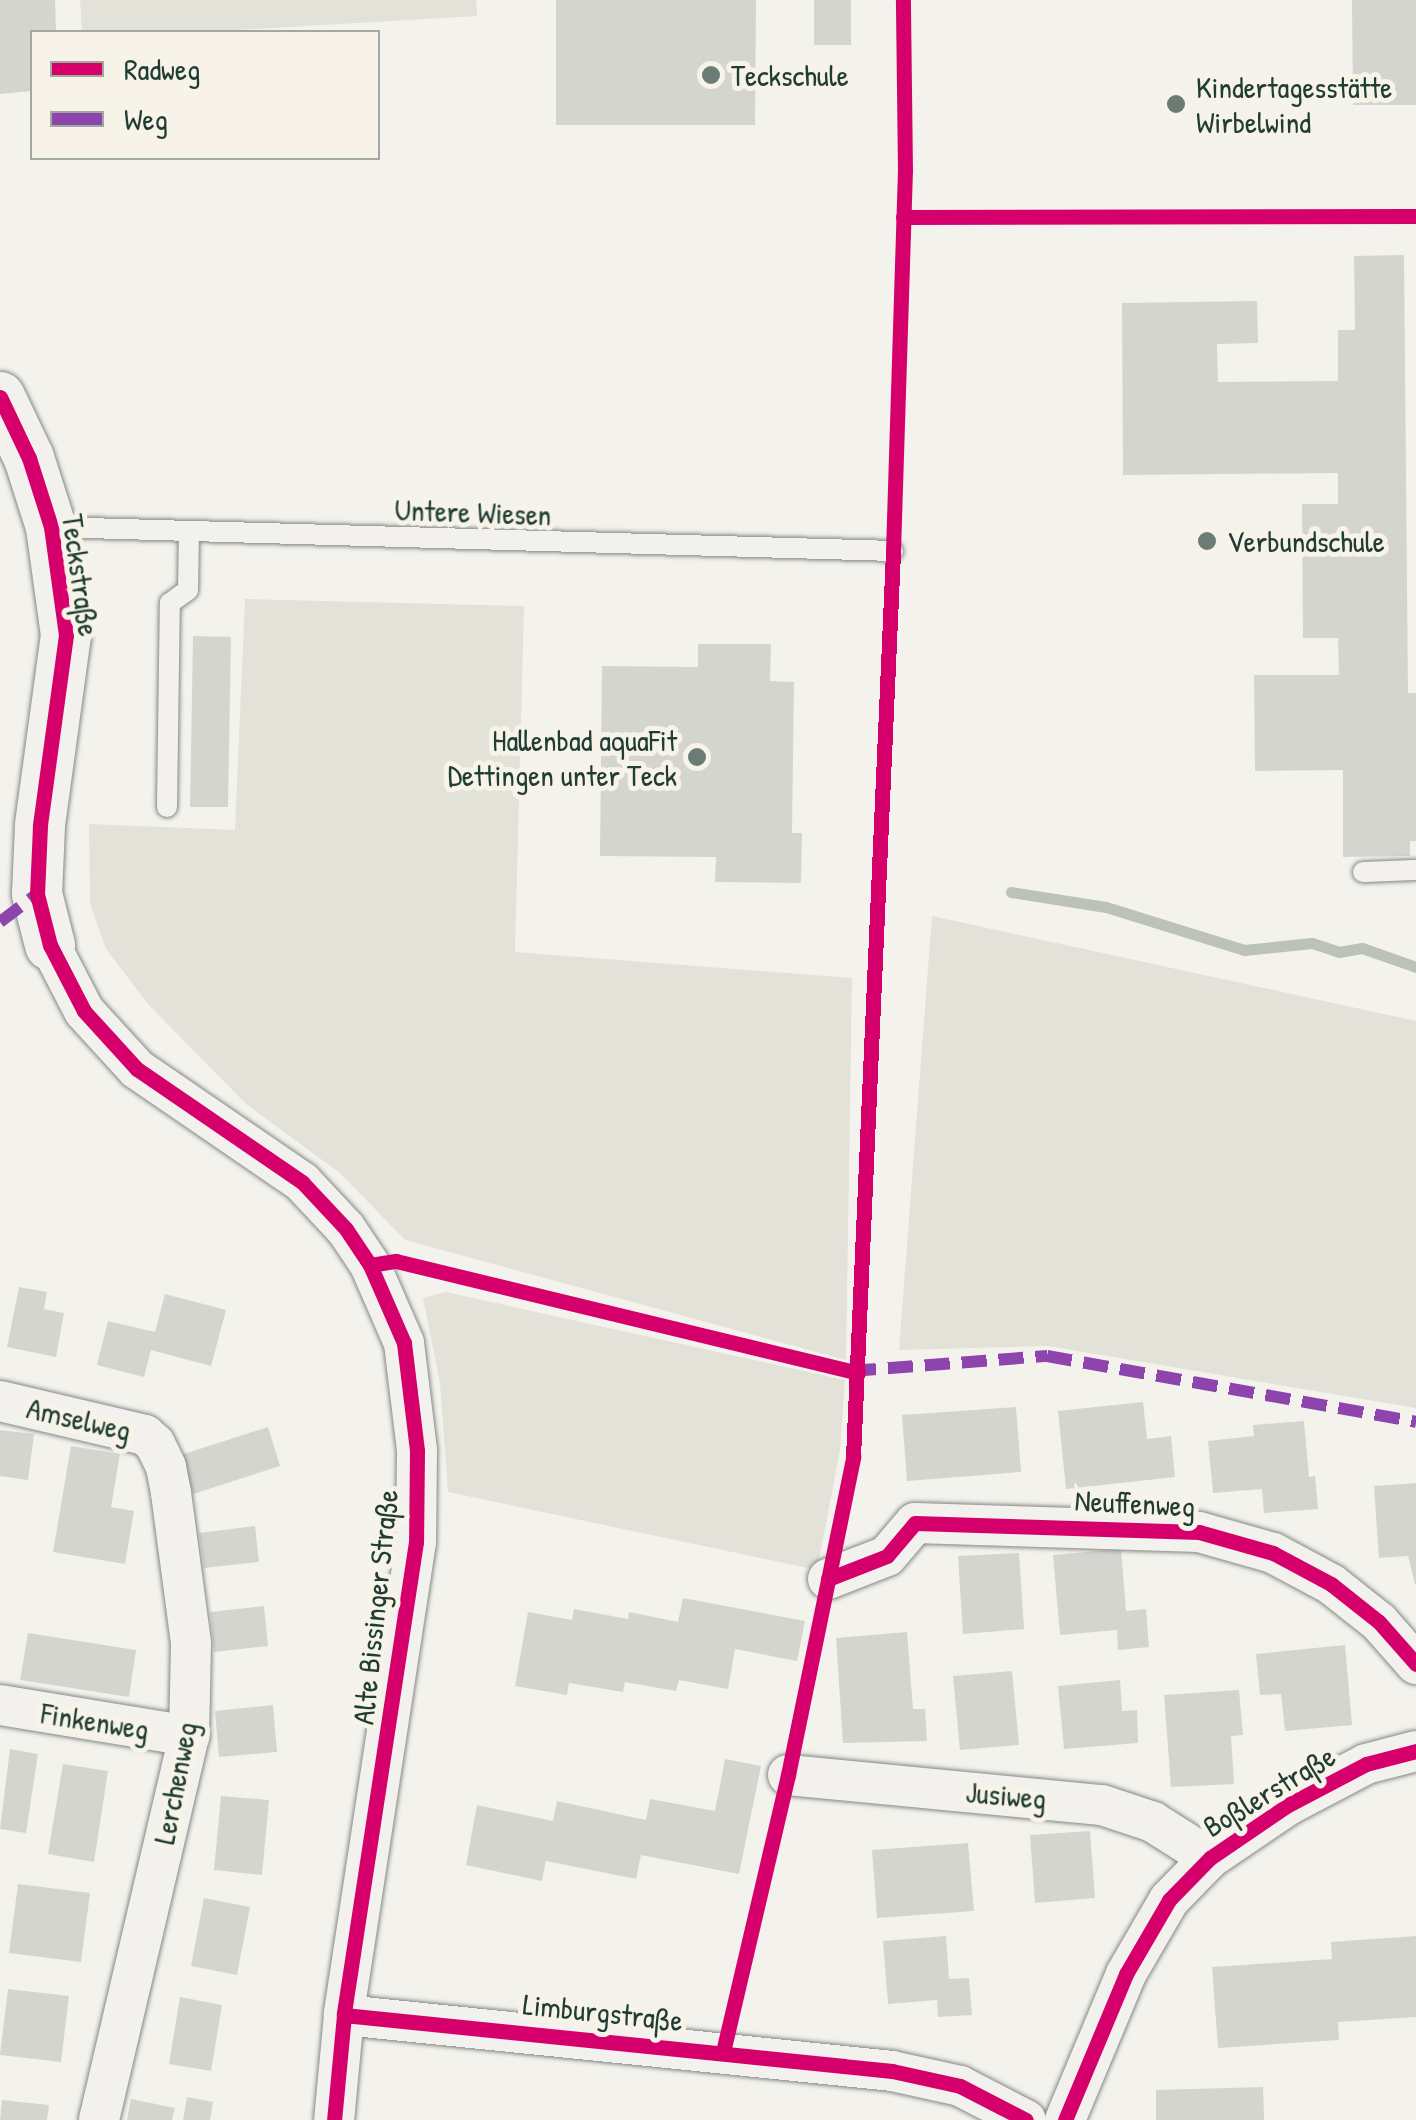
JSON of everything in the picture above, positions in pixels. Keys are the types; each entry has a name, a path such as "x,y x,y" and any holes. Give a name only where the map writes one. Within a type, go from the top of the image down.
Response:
{"street":[{"name":"Teckstraße","path":"0,397 29,458 51,527 66,635 37,894 50,945"},
{"name":"Alte Bissinger Straße","path":"50,945 84,1011 137,1069 302,1182 346,1229 370,1266 404,1343 418,1451 416,1542 344,2015 334,2120"},
{"name":"Amselweg","path":"0,1401 133,1429 155,1444"},
{"name":"Lerchenweg","path":"99,2120 189,1736 191,1643 171,1492 155,1444"},
{"name":"Neuffenweg","path":"828,1579 887,1556 915,1522 1199,1532 1273,1553 1331,1584 1378,1622 1416,1664"},
{"name":"Finkenweg","path":"0,1705 189,1736"},
{"name":"Boßlerstraße","path":"1065,2120 1126,1974 1169,1900 1210,1858 1304,1797 1366,1764 1416,1751"},
{"name":"Jusiweg","path":"788,1775 1102,1805 1153,1822 1210,1858"},
{"name":"Limburgstraße","path":"344,2015 892,2071 960,2086 1026,2120"}],"lane":[{"name":"Untere Wiesen","path":"51,527 893,551"},
{"path":"167,807 170,603 188,590 189,531"},
{"path":"1363,872 1416,870"}],"shaded area":[{"path":"80,0 476,0 477,16 239,30 82,30"},
{"path":"245,599 524,606 515,952 852,978 846,1360 405,1240 341,1174 245,1103 148,1004 106,949 90,904 89,824 235,830"},
{"path":"932,916 1416,1021 1416,1408 1048,1346 899,1350"},
{"path":"446,1292 845,1380 840,1450 817,1570 448,1492 440,1383 423,1298"}],"building":[{"path":"0,0 55,0 56,30 30,30 30,91 0,94"},
{"path":"556,0 756,0 755,125 556,125"},
{"path":"814,0 851,0 851,45 814,45"},
{"path":"1352,0 1416,0 1416,105 1353,105"},
{"path":"1404,255 1408,693 1416,693 1416,841 1410,841 1410,856 1343,857 1343,770 1255,771 1254,675 1339,675 1338,638 1303,638 1302,504 1338,504 1338,473 1123,475 1122,303 1257,301 1258,343 1217,344 1218,382 1338,381 1338,330 1355,330 1354,256"},
{"path":"193,636 231,637 228,807 190,807"},
{"name":"Hallenbad aquaFit Dettingen unter Teck","path":"698,644 771,644 770,681 794,682 792,833 802,833 801,883 715,882 716,857 600,856 602,666 698,667"},
{"path":"19,1287 47,1292 44,1309 64,1313 56,1357 7,1347"},
{"path":"165,1294 226,1310 211,1366 151,1350 144,1377 97,1365 108,1321 155,1332"},
{"path":"1143,1402 1147,1439 1171,1436 1175,1477 1066,1489 1058,1411"},
{"path":"1016,1407 1021,1472 907,1481 902,1415"},
{"path":"1304,1421 1309,1477 1315,1476 1318,1509 1264,1513 1262,1489 1213,1493 1208,1441 1254,1436 1253,1425"},
{"path":"268,1427 280,1466 193,1494 181,1455"},
{"path":"0,1430 34,1434 28,1480 0,1476"},
{"path":"71,1446 120,1454 111,1507 134,1511 125,1564 53,1552"},
{"path":"1416,1483 1415,1584 1408,1556 1379,1558 1374,1486"},
{"path":"255,1526 259,1562 204,1568 199,1533"},
{"path":"1121,1549 1126,1611 1146,1609 1149,1647 1118,1650 1117,1630 1060,1635 1053,1555"},
{"path":"1019,1553 1024,1629 963,1634 958,1556"},
{"path":"683,1598 805,1621 797,1661 735,1649 728,1689 679,1680 676,1691 625,1682 623,1692 569,1683 567,1695 515,1686 528,1612 572,1620 574,1609 628,1619 629,1612 678,1622"},
{"path":"264,1606 268,1646 214,1652 210,1612"},
{"path":"907,1632 913,1709 925,1709 927,1741 843,1743 836,1638"},
{"path":"28,1633 136,1650 129,1697 20,1680"},
{"path":"1345,1645 1352,1725 1285,1731 1281,1694 1260,1695 1256,1654"},
{"path":"1012,1671 1019,1745 960,1750 953,1676"},
{"path":"1120,1680 1122,1711 1137,1710 1138,1743 1064,1749 1058,1686"},
{"path":"1239,1690 1243,1735 1231,1736 1234,1784 1171,1787 1164,1695"},
{"path":"273,1705 277,1752 219,1757 215,1711"},
{"path":"10,1749 38,1754 26,1833 0,1829"},
{"path":"725,1759 761,1766 739,1874 641,1855 636,1879 546,1861 542,1881 466,1865 477,1805 553,1821 557,1801 646,1820 650,1799 715,1811"},
{"path":"63,1764 108,1771 94,1862 48,1854"},
{"path":"221,1796 269,1800 262,1875 214,1870"},
{"path":"1090,1831 1095,1898 1035,1903 1030,1835"},
{"path":"968,1843 974,1911 877,1918 872,1850"},
{"path":"18,1884 90,1893 81,1962 9,1953"},
{"path":"204,1898 250,1907 237,1975 191,1966"},
{"path":"946,1936 949,1979 969,1978 972,2015 938,2017 937,2000 888,2004 883,1941"},
{"path":"1416,1936 1416,2017 1338,2022 1339,2040 1218,2048 1212,1967 1332,1959 1331,1942"},
{"path":"8,1989 69,1996 61,2062 0,2055"},
{"path":"180,1997 222,2005 211,2071 169,2064"},
{"path":"1263,2087 1264,2120 1156,2120 1156,2090"},
{"path":"187,2097 213,2102 210,2120 183,2120"},
{"path":"131,2099 175,2108 172,2120 127,2120"},
{"path":"2,2100 49,2105 47,2120 0,2120"}],"waterway":[{"path":"1011,892 1106,907 1244,950 1312,943 1339,952 1362,948 1416,967"}],"marked path":[{"path":"0,922 37,894"},
{"path":"851,1371 1047,1356 1416,1422"}],"cycle path":[{"path":"723,2052 788,1775 853,1457 893,551 905,171 903,0"},
{"path":"903,217 1416,216"},
{"path":"0,397 29,458 51,527 66,635 40,826 37,894 50,945 84,1011 137,1069 302,1182 346,1229 370,1265 404,1343 417,1451 416,1542 344,2015 334,2120"},
{"path":"370,1265 396,1261 858,1373"},
{"path":"828,1579 887,1556 915,1523 1199,1532 1273,1553 1331,1584 1379,1622 1416,1664"},
{"path":"1065,2120 1126,1974 1169,1900 1210,1858 1288,1805 1366,1764 1416,1751"},
{"path":"344,2015 892,2071 960,2086 1026,2120"}],"place":[{"name":"Teckschule","path":"711,75"},
{"name":"Kindertagesstätte Wirbelwind","path":"1176,104"},
{"name":"Verbundschule","path":"1207,541"},
{"name":"Hallenbad aquaFit Dettingen unter Teck","path":"697,757"}]}
